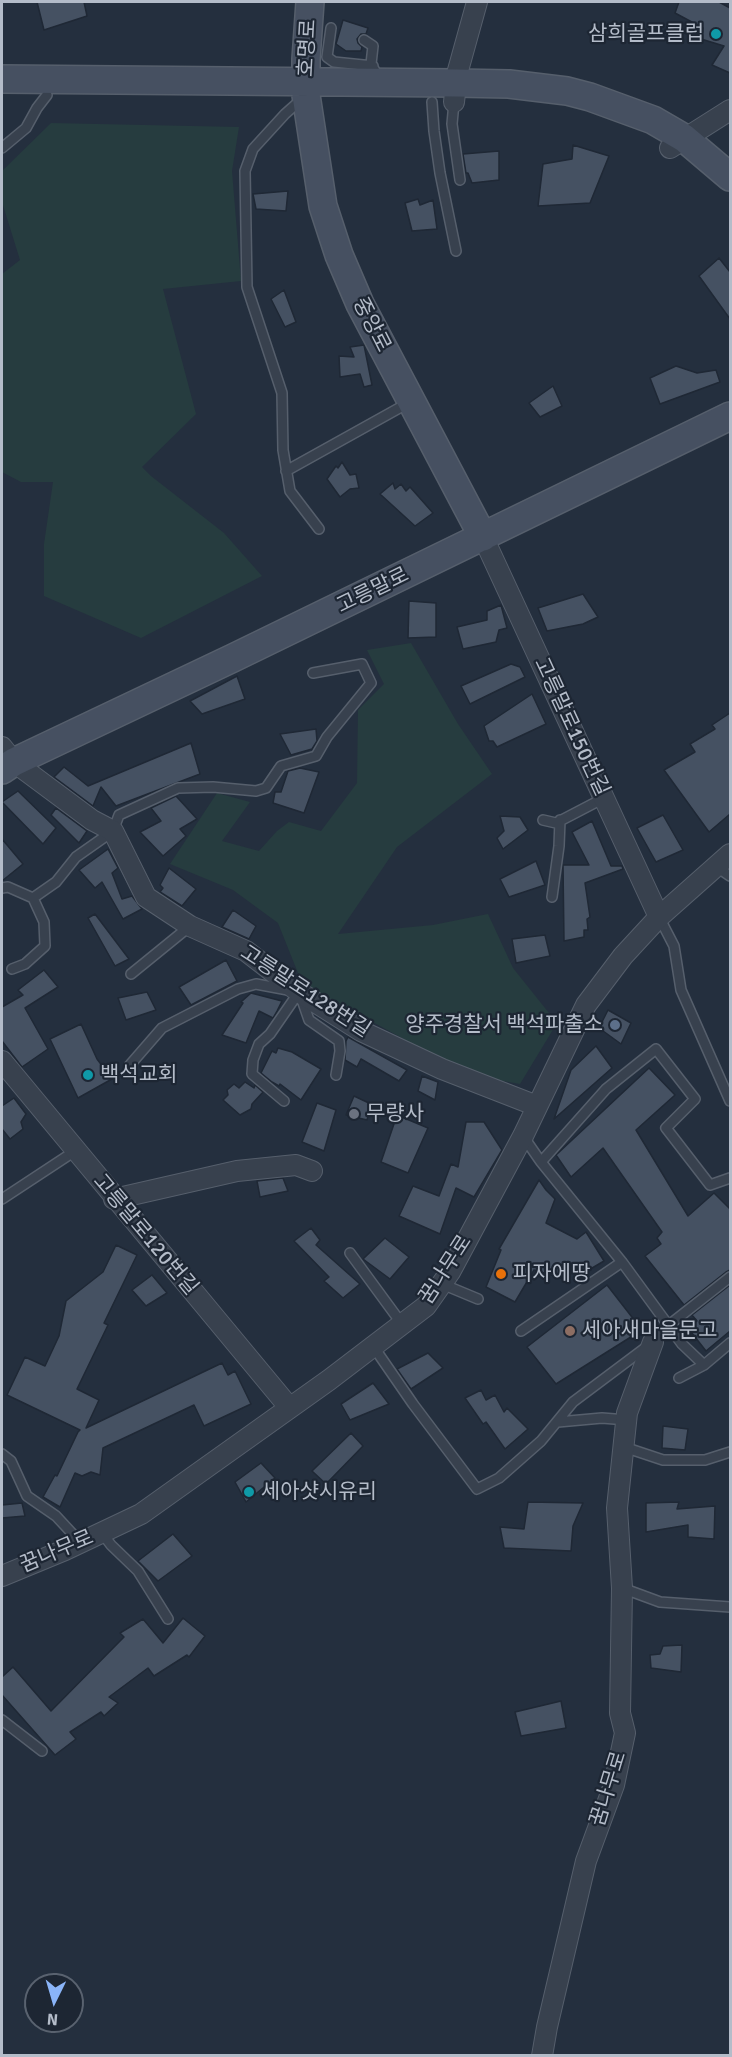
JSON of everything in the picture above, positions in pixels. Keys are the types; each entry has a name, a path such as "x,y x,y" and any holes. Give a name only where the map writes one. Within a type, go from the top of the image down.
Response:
{"street":[{"path":"448,96 477,2"},
{"path":"178,82 213,75 274,74 287,67 301,40 319,20"},
{"name":"호명로","path":"306,88 319,20"},
{"path":"2,95 306,88 378,75 448,96"},
{"path":"2,79 178,82 306,88 383,102 448,96 537,104 587,112 645,134 677,143 730,177"},
{"name":"중앙로","path":"306,88 323,206 339,255 360,304 483,537"},
{"path":"677,143 730,110"},
{"path":"677,143 730,193"},
{"name":"고릉말로","path":"6,759 483,537 730,416"},
{"name":"고릉말로150번길","path":"483,537 659,917"},
{"path":"6,759 92,820 113,831"},
{"name":"고릉말로128번길","path":"113,831 146,897 190,926 246,951 299,992 361,1031 442,1069 537,1106"},
{"name":"꿈나무로","path":"2,1576 81,1543 141,1514 426,1306 450,1272 523,1136 586,1005 622,956 659,917 726,866"},
{"name":"고릉말로120번길","path":"2,1061 289,1407"},
{"path":"114,1198 237,1171 296,1165 312,1171"},
{"name":"꿈나무로","path":"542,2055 586,1861 614,1785 625,1732 620,1713 622,1588 617,1508 627,1413 653,1342"}],"lane":[{"path":"319,20 327,57 334,62 378,75 373,46 364,40"},
{"path":"306,88 253,149 245,171 247,287 282,393 283,450 290,490 319,529"},
{"path":"2,148 26,128 47,95"},
{"path":"448,96 460,180"},
{"path":"448,96 434,131 456,251"},
{"path":"286,471 411,401"},
{"path":"33,898 56,882 76,857 113,831 119,815 178,788 213,787 256,791 266,788 281,766 316,756 327,737 371,683 362,664 314,673"},
{"path":"543,820 556,823 604,798"},
{"path":"552,897 561,820"},
{"path":"2,888 8,887 33,898 44,922 45,946 25,964 12,969"},
{"path":"659,917 674,946 681,990 730,1101"},
{"path":"131,974 190,926"},
{"path":"129,1066 162,1028 238,989 256,984 299,992"},
{"path":"299,992 309,1020 339,1041 340,1051 336,1075"},
{"path":"284,1101 252,1074 253,1060 259,1044 270,1034 299,992"},
{"path":"541,1162 606,1089 656,1049 694,1099 666,1128 710,1185 730,1178"},
{"path":"523,1136 541,1162 622,1262 682,1344 704,1365"},
{"path":"2,1199 75,1151"},
{"path":"350,1253 402,1324"},
{"path":"521,1331 622,1262"},
{"path":"373,1346 477,1489 499,1478 541,1441 573,1402 653,1342 669,1325 730,1277"},
{"path":"442,1284 478,1299"},
{"path":"679,1378 704,1365 730,1343"},
{"path":"558,1422 602,1418 627,1420"},
{"path":"624,1447 663,1460 705,1460 730,1452"},
{"path":"2,1454 11,1461 27,1496 56,1516 81,1543"},
{"path":"102,1533 138,1571 168,1619"},
{"path":"622,1588 660,1602 730,1607"},
{"path":"2,1720 42,1751"}],"green space":[{"path":"51,123 239,127 232,171 241,281 163,289 196,414 142,467 224,533 262,576 141,638 44,596 44,544 53,482 21,482 2,472 2,274 20,260 2,202 2,171"},
{"path":"411,643 458,724 492,774 397,847 338,934 433,925 488,914 513,968 557,1023 520,1084 469,1075 302,983 278,923 233,890 170,864 217,793 250,802 222,841 259,851 277,831 289,822 321,831 357,783 358,710 384,684 367,650"}],"building":[{"path":"37,2 84,2 87,16 44,30"},
{"name":"삼희골프클럽","path":"679,2 719,2 730,8 730,73 712,65 724,46 701,39 703,28 675,13"},
{"path":"343,20 368,28 366,34 361,34 357,39 362,47 361,51 346,51 336,44"},
{"path":"573,145 609,156 590,203 538,206 543,164 572,159"},
{"path":"499,151 499,180 472,183 466,173 463,154"},
{"path":"288,191 286,211 256,209 253,194"},
{"path":"418,199 420,205 433,200 437,229 412,231 405,203"},
{"path":"719,258 730,272 730,319 699,276"},
{"path":"284,290 296,322 285,327 271,299"},
{"path":"364,345 372,385 364,387 360,374 340,377 339,356 354,357 350,347"},
{"path":"676,366 697,373 716,370 720,382 660,404 650,378"},
{"path":"553,386 562,406 540,417 529,403"},
{"path":"342,462 350,475 356,474 359,488 350,489 340,497 327,479 336,466 338,468"},
{"path":"393,483 395,489 401,484 406,491 410,487 433,513 415,526 380,494"},
{"path":"583,594 598,617 583,624 547,631 538,608"},
{"path":"409,601 436,603 436,637 408,638"},
{"path":"501,605 507,628 499,630 496,642 463,649 457,627 487,620 487,611"},
{"path":"511,664 520,667 525,677 470,704 461,686"},
{"path":"237,676 245,699 202,714 190,701"},
{"path":"532,694 546,724 497,747 493,741 489,741 484,726"},
{"path":"730,713 730,814 709,832 664,770 695,752 690,744 715,729 712,725"},
{"path":"316,729 317,741 312,749 291,755 280,734"},
{"path":"191,743 200,774 116,806 101,787 93,806 54,777 64,767 88,786"},
{"path":"300,768 319,772 304,813 273,803 275,792 281,792 288,771"},
{"path":"18,791 56,828 43,844 2,802"},
{"path":"176,796 197,819 180,829 186,836 163,856 140,832 161,821 151,808"},
{"path":"56,808 87,831 79,843 51,815"},
{"path":"663,815 683,850 656,862 637,828"},
{"path":"500,816 520,817 528,830 503,849 497,838 504,831"},
{"path":"592,821 611,866 622,866 623,869 585,883 590,917 587,919 588,930 584,930 584,937 564,941 563,865 589,865 572,832"},
{"path":"2,839 23,864 2,881"},
{"path":"108,849 118,868 112,873 122,899 132,896 142,909 123,919 102,882 95,888 79,870"},
{"path":"536,861 545,885 509,897 500,879"},
{"path":"169,868 196,889 182,906 160,892 163,888 160,885"},
{"path":"233,910 256,926 249,939 222,927"},
{"path":"95,914 129,959 115,966 88,918"},
{"path":"545,935 550,956 516,963 512,939"},
{"path":"226,960 237,981 191,1005 179,987"},
{"path":"44,970 58,987 25,1008 48,1049 22,1067 2,1041 2,1007 23,995 18,990"},
{"path":"147,992 156,1010 126,1020 118,998"},
{"path":"251,993 282,1001 273,1018 259,1011 246,1043 222,1035 243,1003 241,1002"},
{"name":"양주경찰서 백석파출소","path":"608,1010 631,1023 621,1044 599,1028"},
{"path":"81,1024 97,1059 112,1079 78,1098 50,1039"},
{"path":"348,1037 407,1070 399,1081 361,1059 357,1067 345,1060"},
{"path":"596,1046 612,1068 554,1119 571,1070"},
{"path":"278,1048 292,1052 321,1069 301,1100 261,1073 272,1051 276,1053"},
{"path":"649,1068 675,1095 636,1130 688,1216 714,1193 730,1209 730,1270 684,1305 645,1256 661,1244 657,1238 662,1232 603,1148 571,1177 556,1155"},
{"path":"422,1076 438,1082 435,1100 418,1091"},
{"path":"245,1082 254,1088 255,1085 263,1092 252,1104 251,1109 240,1115 223,1100 228,1095 227,1090 234,1084 239,1088"},
{"path":"354,1096 371,1104 367,1120 346,1115"},
{"path":"14,1098 26,1114 21,1122 23,1129 10,1139 2,1129 2,1106"},
{"path":"317,1103 336,1110 324,1151 302,1142"},
{"path":"397,1115 428,1128 408,1173 381,1162"},
{"path":"466,1122 484,1122 502,1150 474,1197 456,1188 440,1234 399,1216 413,1186 439,1196 451,1164 458,1167"},
{"path":"283,1178 288,1191 260,1197 257,1181"},
{"path":"539,1180 555,1199 546,1223 577,1239 586,1232 604,1261 582,1274 577,1266 561,1278 534,1270 515,1302 486,1287 501,1250 499,1249"},
{"path":"311,1228 320,1240 316,1245 360,1284 343,1298 324,1281 329,1277 294,1241"},
{"path":"385,1238 409,1257 390,1279 363,1259"},
{"path":"116,1245 137,1255 104,1323 108,1325 77,1389 99,1400 86,1428 222,1363 228,1375 235,1371 251,1404 204,1426 194,1405 103,1448 100,1475 91,1472 82,1476 75,1473 60,1507 43,1497 55,1475 57,1476 80,1430 7,1395 25,1357 45,1366 59,1336 66,1301 103,1272"},
{"path":"152,1275 167,1293 146,1306 132,1290"},
{"path":"607,1285 642,1330 556,1384 527,1347"},
{"path":"730,1285 730,1331 706,1351 688,1328 697,1321 692,1315"},
{"path":"428,1353 443,1368 411,1389 397,1369"},
{"path":"373,1383 389,1404 350,1420 341,1404"},
{"path":"481,1390 486,1400 495,1395 504,1412 507,1408 528,1429 505,1449 486,1422 483,1424 465,1398"},
{"path":"663,1426 688,1429 685,1450 662,1448"},
{"path":"351,1433 363,1446 326,1484 312,1471"},
{"name":"세아샷시유리","path":"261,1463 275,1478 246,1502 235,1482"},
{"path":"528,1502 583,1503 573,1526 571,1551 504,1548 500,1527 524,1529"},
{"path":"679,1502 677,1509 715,1506 714,1539 688,1537 688,1525 646,1532 646,1503"},
{"path":"22,1503 25,1516 2,1518 2,1505"},
{"path":"173,1534 192,1556 158,1581 138,1561"},
{"path":"183,1618 205,1636 189,1657 187,1655 154,1676 148,1668 109,1697 118,1703 104,1716 101,1712 70,1732 76,1739 55,1755 2,1695 2,1677 13,1667 51,1711 124,1637 120,1633 143,1619 163,1643"},
{"path":"682,1645 681,1672 651,1668 650,1655 660,1654 663,1646"},
{"path":"561,1701 566,1728 521,1736 515,1712"}],"place":[{"name":"삼희골프클럽","path":"716,34"},
{"name":"양주경찰서 백석파출소","path":"615,1025"},
{"name":"백석교회","path":"88,1075"},
{"name":"무량사","path":"354,1114"},
{"name":"피자에땅","path":"501,1274"},
{"name":"세아새마을문고","path":"570,1331"},
{"name":"세아샷시유리","path":"249,1492"}]}
